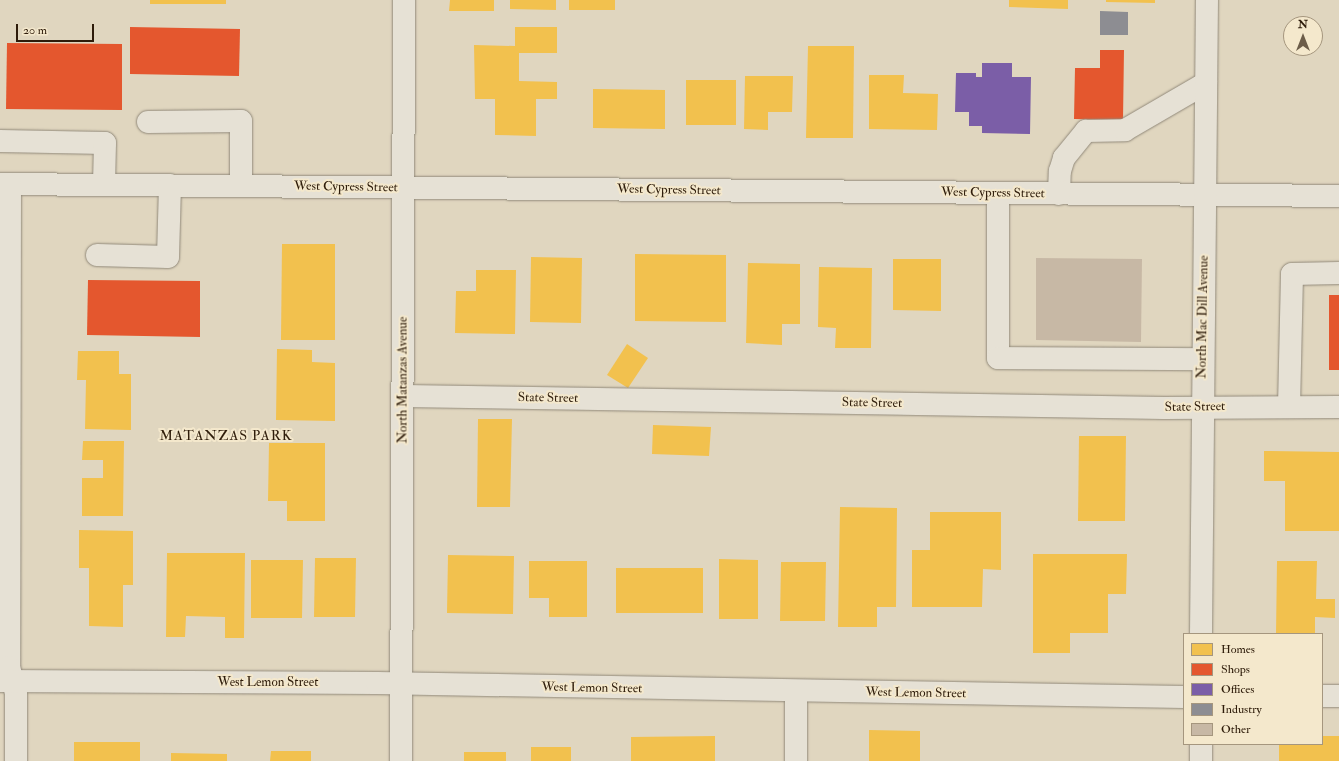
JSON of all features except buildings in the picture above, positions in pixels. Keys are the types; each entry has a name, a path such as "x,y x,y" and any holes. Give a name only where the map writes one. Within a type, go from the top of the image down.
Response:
{"street":[{"name":"North Matanzas Avenue","path":"401,761 404,396 402,188 404,0"},
{"name":"North Mac Dill Avenue","path":"1202,633 1202,359 1207,0"},
{"path":"1059,194 1060,171 1064,158 1086,131 1125,130 1206,82"},
{"path":"148,122 241,121 241,186"},
{"path":"0,141 105,143 104,185"},
{"name":"West Cypress Street","path":"5,184 1339,196"},
{"path":"5,184 9,667 6,681 16,693 16,761"},
{"path":"97,255 168,257 170,185"},
{"path":"998,193 998,358 1202,359"},
{"path":"1289,407 1292,274 1339,273"},
{"name":"State Street","path":"404,396 1202,408 1339,407"},
{"name":"West Lemon Street","path":"6,681 402,684 1183,697"},
{"path":"796,691 796,761"},
{"path":"1323,696 1339,696"},
{"path":"1201,745 1201,761"}],"district":[{"name":"MATANZAS PARK","path":"226,436"}]}
